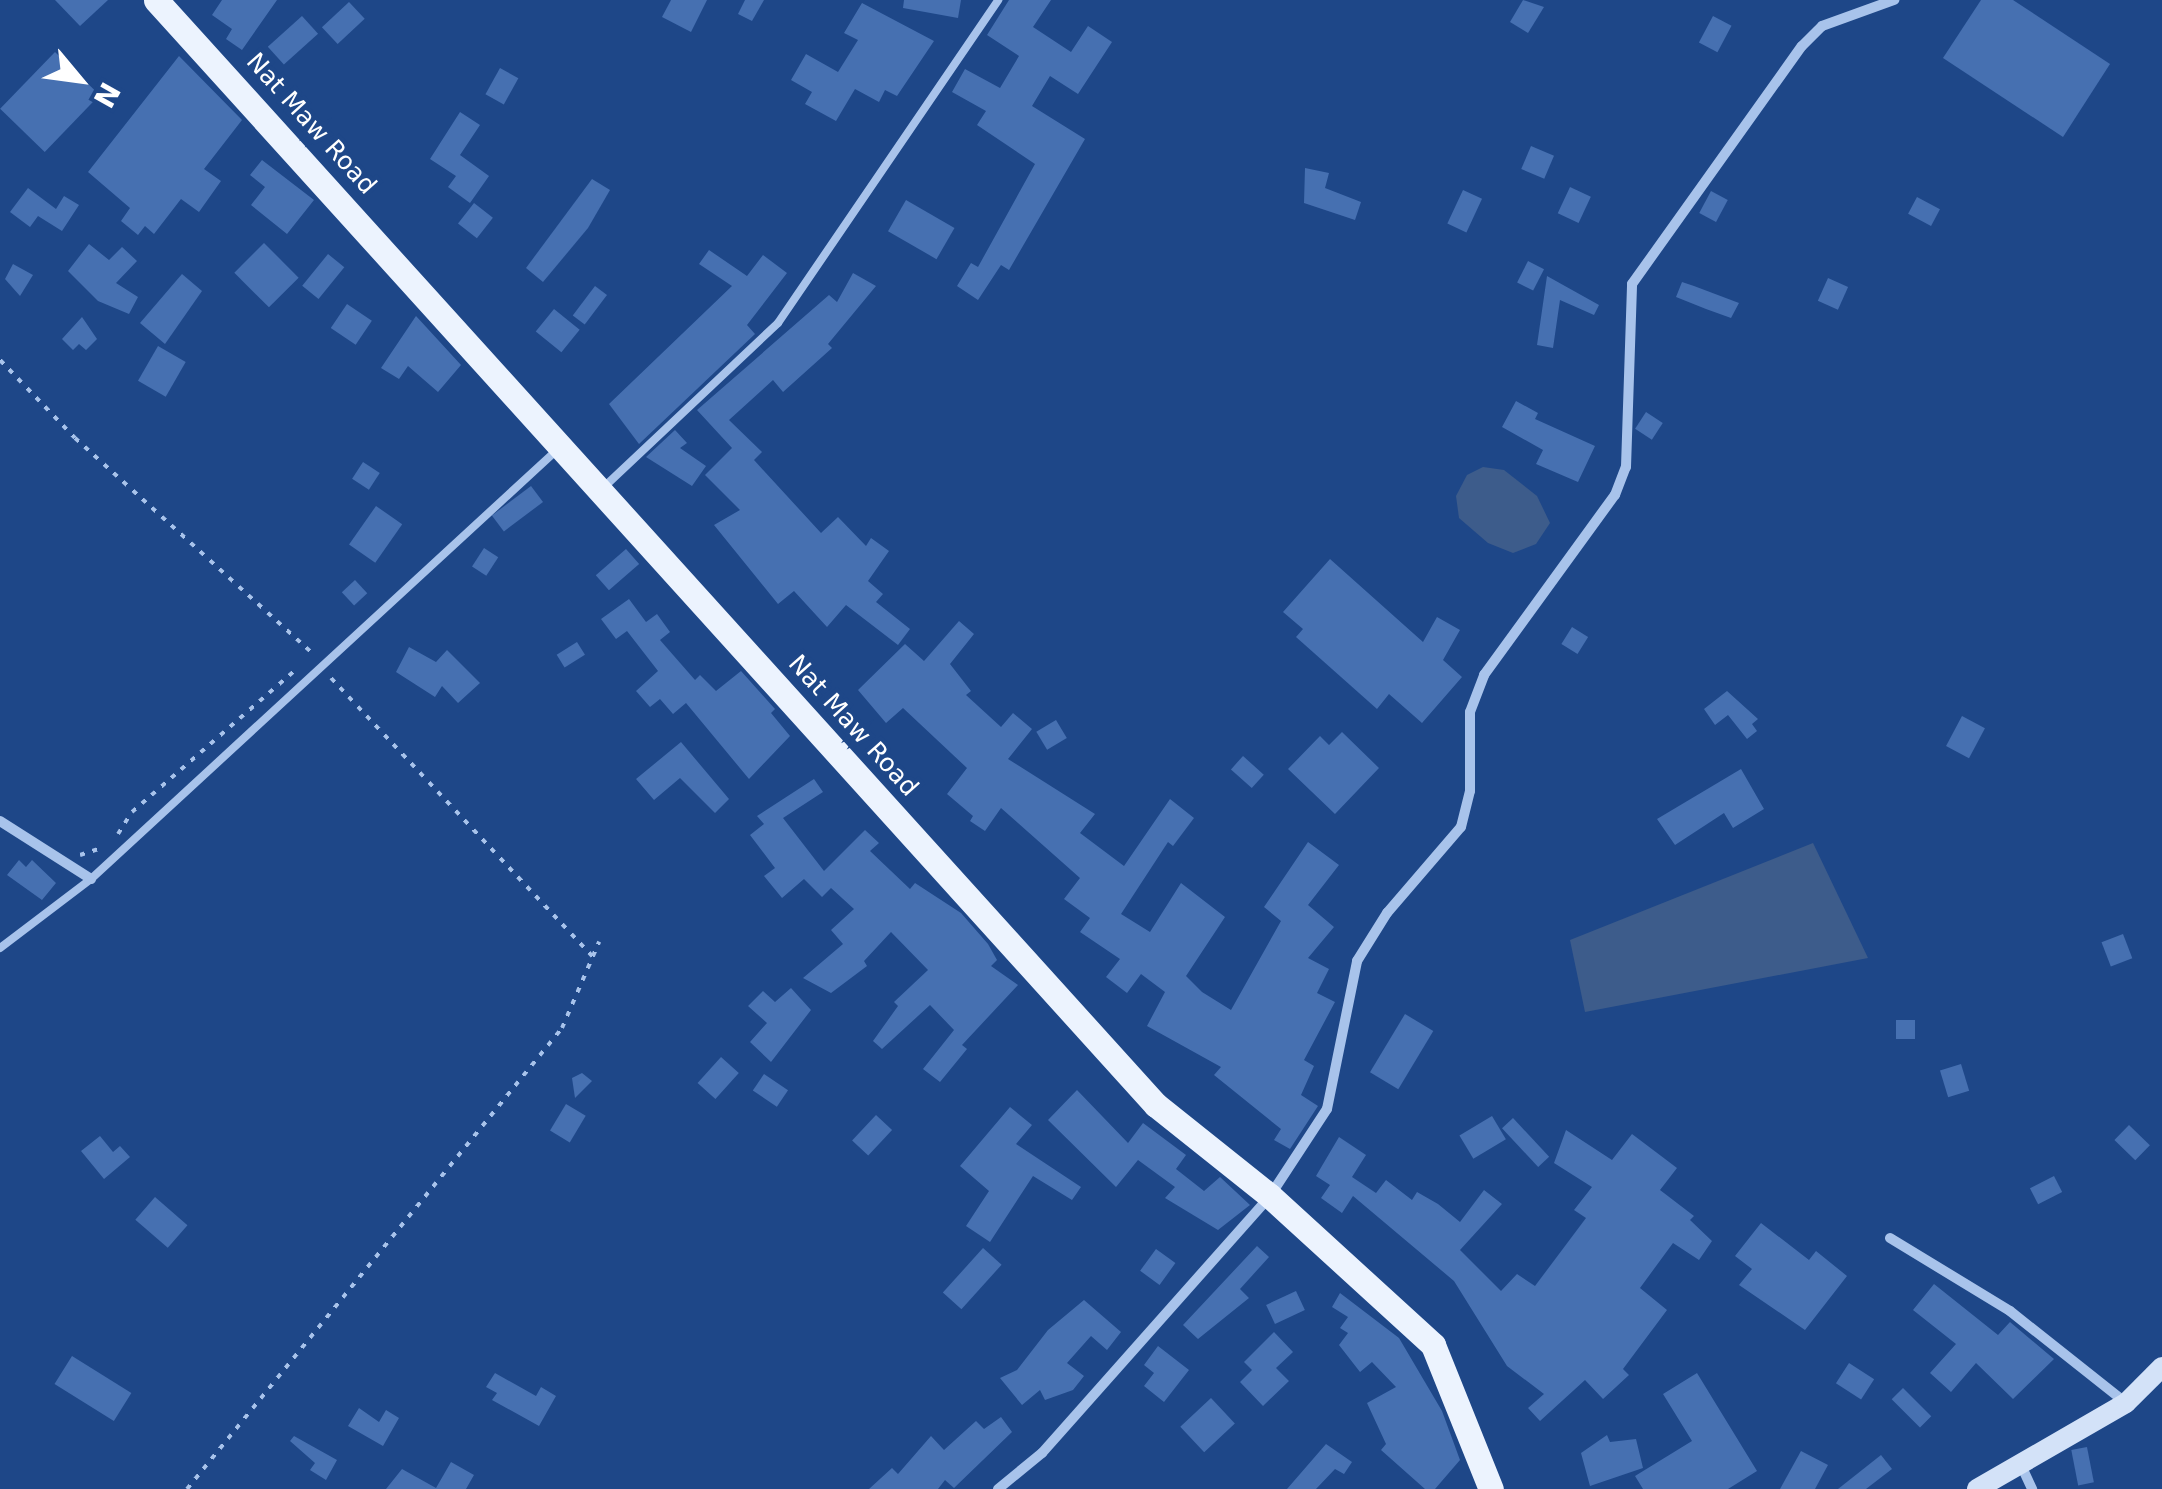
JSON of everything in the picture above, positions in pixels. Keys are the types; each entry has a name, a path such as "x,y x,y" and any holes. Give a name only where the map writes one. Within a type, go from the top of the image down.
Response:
{"main road":[{"name":"Nat Maw Road","path":"156,0 1156,1105 1270,1196 1432,1346 1491,1489"},
{"path":"1977,1489 2126,1403 2162,1367"}],"street":[{"path":"998,1489 1042,1454 1270,1196 1327,1109 1358,960 1387,913 1461,828 1470,791 1470,712 1484,675 1620,481 1632,284 1802,46 1822,26 1894,0"},
{"path":"0,821 91,878"},
{"path":"1890,1238 2010,1312 2126,1403"},
{"path":"2020,1462 2032,1489"}],"lane":[{"path":"601,490 778,324 998,0"},
{"path":"0,948 91,878 561,446"}],"path":[{"path":"0,360 51,415 314,654 132,812 117,836 97,852 77,856"},
{"path":"320,666 593,957"},
{"path":"187,1489 562,1028 600,942"}],"water":[{"path":"1483,467 1504,470 1537,496 1550,523 1536,544 1513,553 1488,543 1459,518 1456,496 1467,475"},
{"path":"1813,843 1868,958 1585,1012 1570,940"}],"building":[{"path":"55,0 108,0 80,26"},
{"path":"222,0 277,0 242,50 226,39 232,29 212,15"},
{"path":"671,0 707,0 691,32 662,17"},
{"path":"745,0 764,0 752,21 738,14"},
{"path":"904,0 961,0 958,18 903,8"},
{"path":"1009,0 1051,0 1033,27 1071,52 1088,26 1112,42 1078,94 1050,76 1032,106 1085,139 1009,270 1001,265 978,300 957,286 971,263 978,267 1035,164 977,125 986,111 952,92 965,69 1000,88 1019,56 987,35"},
{"path":"1523,0 1544,7 1528,33 1510,22"},
{"path":"1981,0 2013,0 2110,64 2063,137 1943,58"},
{"path":"349,2 365,19 338,44 322,27"},
{"path":"862,3 934,41 897,96 885,90 879,102 855,89 836,121 805,104 812,92 791,80 806,54 838,72 858,40 844,33"},
{"path":"302,16 318,34 284,65 268,47"},
{"path":"1713,16 1732,26 1717,52 1699,42"},
{"path":"55,52 100,95 45,152 0,109"},
{"path":"179,56 242,120 204,169 221,181 199,212 181,199 154,234 145,226 138,235 121,221 130,208 88,172"},
{"path":"500,68 518,78 504,104 485,94"},
{"path":"460,112 480,125 460,155 489,176 470,203 448,187 456,176 430,159"},
{"path":"1531,146 1554,156 1544,179 1521,169"},
{"path":"262,160 314,200 287,234 251,205 265,187 250,175"},
{"path":"1305,168 1329,173 1325,188 1361,202 1355,220 1304,203"},
{"path":"592,179 610,190 588,228 543,282 526,268"},
{"path":"1570,187 1591,197 1579,223 1558,213"},
{"path":"28,188 56,209 64,196 79,205 62,231 38,216 30,227 10,212"},
{"path":"1463,190 1482,199 1466,232 1447,224"},
{"path":"1711,191 1728,200 1716,222 1699,213"},
{"path":"1917,197 1940,209 1931,226 1908,214"},
{"path":"906,200 954,228 936,259 888,231"},
{"path":"474,203 493,218 477,238 458,223"},
{"path":"264,243 299,278 269,307 234,273"},
{"path":"89,244 109,260 122,247 137,261 116,283 138,297 129,314 98,301 68,271"},
{"path":"709,250 747,276 763,255 787,273 747,325 755,334 639,444 609,404 732,286 699,264"},
{"path":"328,254 344,267 319,299 302,286"},
{"path":"1528,261 1544,269 1533,291 1517,282"},
{"path":"13,264 33,275 20,296 5,279"},
{"path":"853,273 876,286 828,344 832,348 783,392 773,380 729,420 762,452 754,460 821,533 838,517 866,546 871,538 889,551 868,581 883,594 876,602 910,629 898,645 846,605 827,627 794,591 778,604 714,525 740,510 705,475 732,448 697,410 829,295 837,302"},
{"path":"182,274 202,291 165,344 140,323"},
{"path":"1547,276 1599,305 1594,315 1560,300 1553,348 1537,345"},
{"path":"1828,278 1848,287 1838,310 1818,301"},
{"path":"1682,282 1739,303 1731,318 1676,297"},
{"path":"595,286 607,295 585,325 573,316"},
{"path":"347,304 372,321 356,345 331,328"},
{"path":"554,309 580,330 561,352 536,332"},
{"path":"416,316 461,365 438,392 408,366 399,379 381,368"},
{"path":"82,317 97,339 86,350 79,344 73,350 62,339"},
{"path":"158,346 186,362 166,397 138,381"},
{"path":"1516,401 1538,413 1535,419 1595,446 1578,482 1536,464 1543,450 1502,427"},
{"path":"1646,412 1663,423 1652,440 1635,429"},
{"path":"675,430 687,443 680,448 706,466 692,486 646,457"},
{"path":"363,462 380,473 369,490 352,479"},
{"path":"531,486 543,502 504,531 492,515"},
{"path":"376,506 402,524 375,563 349,545"},
{"path":"484,548 498,557 486,576 472,566"},
{"path":"626,549 639,564 609,590 596,575"},
{"path":"1330,559 1423,642 1437,617 1460,630 1443,660 1462,677 1422,723 1389,694 1377,709 1296,637 1303,629 1283,612"},
{"path":"355,580 367,593 354,605 342,592"},
{"path":"629,599 646,622 657,614 670,632 660,640 695,680 700,675 716,691 741,671 775,709 771,713 790,736 749,779 686,703 673,714 660,699 650,707 636,691 658,671 627,631 616,639 601,619"},
{"path":"959,621 974,634 950,664 971,691 966,695 1001,727 1013,713 1032,729 1008,759 1095,814 1080,833 1124,866 1170,799 1194,818 1173,846 1168,842 1121,914 1150,932 1181,883 1225,917 1186,976 1202,992 1231,1010 1281,921 1264,907 1308,842 1339,865 1308,905 1334,927 1308,958 1329,969 1317,993 1335,1002 1304,1060 1314,1066 1301,1095 1318,1106 1290,1149 1274,1140 1281,1129 1214,1075 1221,1067 1147,1026 1165,992 1141,974 1127,993 1106,977 1120,959 1080,932 1090,918 1064,899 1080,878 1001,808 985,831 970,821 973,816 947,794 967,768 903,708 886,723 858,690 905,644 924,661"},
{"path":"1572,627 1588,637 1578,654 1561,644"},
{"path":"577,642 585,655 565,667 557,655"},
{"path":"409,647 436,662 447,650 480,683 458,703 442,686 435,697 396,672"},
{"path":"1727,691 1758,719 1752,724 1757,731 1747,739 1728,715 1715,725 1704,709"},
{"path":"1962,716 1985,728 1969,758 1946,746"},
{"path":"1056,720 1067,738 1047,750 1036,732"},
{"path":"1342,732 1379,768 1335,814 1288,769 1320,736 1329,745"},
{"path":"681,742 729,799 715,813 680,778 654,800 636,779"},
{"path":"1243,756 1264,775 1252,788 1231,769"},
{"path":"1741,769 1764,809 1733,828 1724,813 1675,845 1657,819"},
{"path":"814,779 823,792 783,818 824,871 865,830 879,843 870,851 910,889 915,883 961,913 988,944 997,960 991,966 1018,985 962,1045 967,1049 940,1082 923,1069 954,1030 930,1005 882,1049 873,1041 898,1006 894,1002 928,970 891,932 864,961 867,966 831,993 803,978 843,944 831,930 854,909 831,888 822,897 804,879 782,898 764,876 775,868 750,835 764,824 757,816"},
{"path":"19,860 26,867 32,860 56,883 42,900 7,875"},
{"path":"2123,934 2132,958 2111,967 2102,942"},
{"path":"791,988 811,1010 771,1062 750,1042 767,1023 748,1006 763,991 775,1002"},
{"path":"1405,1014 1433,1031 1398,1089 1370,1072"},
{"path":"1896,1020 1915,1020 1915,1039 1896,1039"},
{"path":"721,1057 739,1073 715,1099 698,1083"},
{"path":"1961,1064 1969,1091 1948,1097 1940,1070"},
{"path":"582,1073 592,1081 575,1098 572,1078"},
{"path":"764,1074 788,1090 777,1107 753,1091"},
{"path":"1077,1090 1128,1143 1143,1123 1186,1155 1176,1169 1204,1191 1220,1177 1250,1205 1218,1230 1165,1198 1175,1187 1138,1160 1116,1187 1048,1120"},
{"path":"566,1104 586,1116 570,1142 550,1131"},
{"path":"1010,1107 1032,1125 1016,1144 1081,1187 1072,1200 1033,1176 990,1242 966,1226 989,1191 960,1166"},
{"path":"876,1115 892,1130 868,1156 852,1141"},
{"path":"1492,1116 1506,1139 1473,1159 1459,1136"},
{"path":"1513,1118 1549,1157 1538,1167 1502,1128"},
{"path":"2129,1125 2150,1145 2135,1160 2114,1140"},
{"path":"1566,1130 1612,1160 1632,1134 1677,1168 1660,1190 1694,1216 1690,1220 1712,1241 1699,1260 1673,1243 1640,1288 1667,1310 1623,1369 1629,1375 1603,1399 1585,1380 1540,1421 1528,1408 1544,1394 1507,1366 1454,1281 1353,1196 1342,1213 1321,1198 1330,1185 1316,1176 1339,1137 1366,1155 1352,1177 1376,1193 1386,1180 1412,1200 1417,1192 1460,1222 1484,1190 1502,1204 1460,1250 1501,1291 1517,1274 1535,1286 1586,1218 1574,1210 1592,1187 1554,1163"},
{"path":"100,1136 113,1152 120,1146 130,1157 104,1179 81,1151"},
{"path":"2054,1176 2062,1192 2038,1204 2030,1188"},
{"path":"155,1197 187,1225 168,1248 135,1220"},
{"path":"1761,1223 1809,1260 1816,1251 1847,1276 1805,1330 1739,1285 1752,1269 1735,1256"},
{"path":"1257,1246 1269,1257 1240,1289 1249,1298 1198,1339 1183,1325"},
{"path":"983,1248 1002,1265 961,1309 943,1293"},
{"path":"1156,1249 1175,1263 1160,1285 1140,1271"},
{"path":"1934,1284 1998,1335 2010,1322 2054,1359 2013,1399 1976,1363 1951,1392 1930,1373 1956,1344 1913,1310"},
{"path":"1296,1291 1305,1310 1275,1324 1266,1305"},
{"path":"1340,1293 1399,1338 1442,1411 1460,1460 1435,1489 1425,1489 1381,1450 1386,1444 1367,1403 1396,1387 1372,1362 1360,1372 1339,1345 1348,1333 1340,1328 1348,1317 1332,1307"},
{"path":"1084,1300 1121,1332 1107,1350 1091,1336 1067,1363 1084,1376 1073,1390 1045,1400 1040,1390 1022,1405 1000,1378 1017,1370 1048,1330"},
{"path":"1274,1332 1293,1352 1276,1368 1289,1381 1263,1406 1240,1382 1252,1370 1244,1362"},
{"path":"1158,1346 1189,1370 1164,1402 1144,1386 1154,1373 1144,1365"},
{"path":"72,1356 131,1393 114,1421 55,1384"},
{"path":"1849,1363 1874,1379 1861,1399 1836,1383"},
{"path":"495,1373 536,1396 541,1387 556,1396 539,1426 492,1400 497,1393 486,1387"},
{"path":"1697,1373 1757,1471 1728,1489 1643,1489 1635,1476 1692,1441 1663,1394"},
{"path":"1903,1388 1931,1416 1920,1428 1892,1399"},
{"path":"1211,1398 1235,1424 1204,1452 1180,1427"},
{"path":"359,1408 379,1422 386,1410 399,1418 383,1446 348,1426"},
{"path":"1001,1417 1012,1432 954,1488 945,1480 938,1489 869,1489 892,1468 898,1474 931,1436 944,1450 976,1421 984,1429"},
{"path":"1607,1435 1610,1442 1636,1439 1643,1468 1590,1486 1581,1453"},
{"path":"294,1436 337,1460 326,1480 310,1470 315,1463 290,1441"},
{"path":"1326,1444 1352,1462 1344,1474 1335,1469 1316,1489 1287,1489"},
{"path":"2087,1447 2094,1482 2078,1485 2071,1450"},
{"path":"1801,1451 1828,1465 1815,1489 1780,1489"},
{"path":"1881,1455 1892,1469 1866,1489 1838,1489"},
{"path":"451,1462 474,1475 466,1489 386,1489 402,1469 436,1488"}]}
